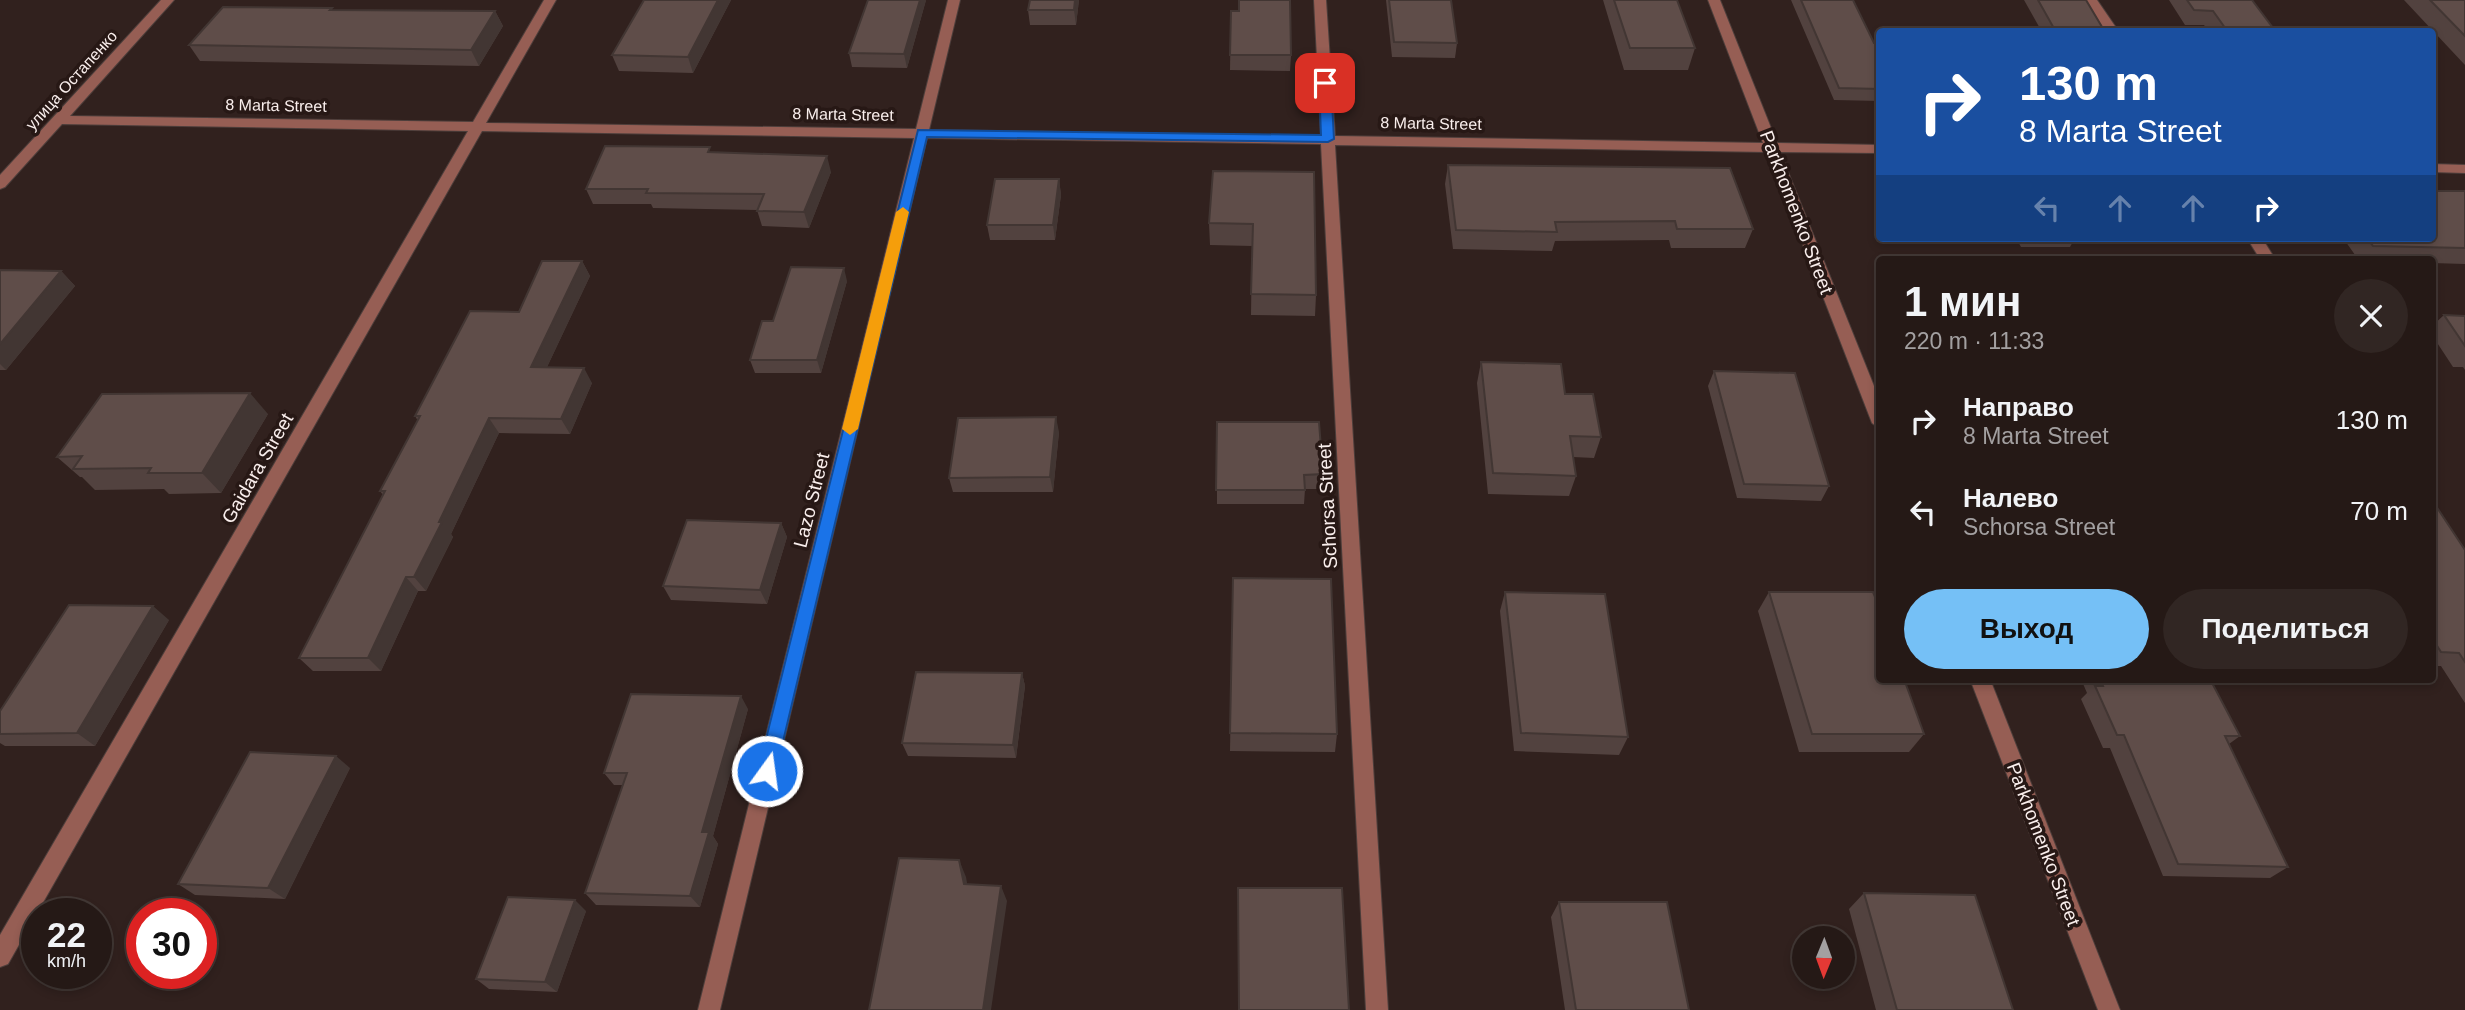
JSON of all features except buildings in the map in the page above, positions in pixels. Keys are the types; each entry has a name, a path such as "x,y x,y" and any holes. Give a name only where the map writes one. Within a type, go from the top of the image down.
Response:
{"street":[{"name":"улица Остапенко","path":"0,184 168,0"},
{"name":"Gaidara Street","path":"0,956 550,0"},
{"name":"Lazo Street","path":"709,1010 954,0"},
{"name":"Schorsa Street","path":"1320,0 1377,1010"},
{"name":"Parkhomenko Street","path":"1714,0 1876,414"},
{"path":"2091,0 2110,28"},
{"name":"8 Marta Street","path":"59,120 1771,145 1876,149"},
{"path":"2436,168 2465,169"},
{"name":"Parkhomenko Street","path":"1982,683 2109,1010"}],"slow traffic":[{"path":"850,429 903,212"}],"route":[{"path":"767,771 922,133 1328,139 1325,83"}]}
